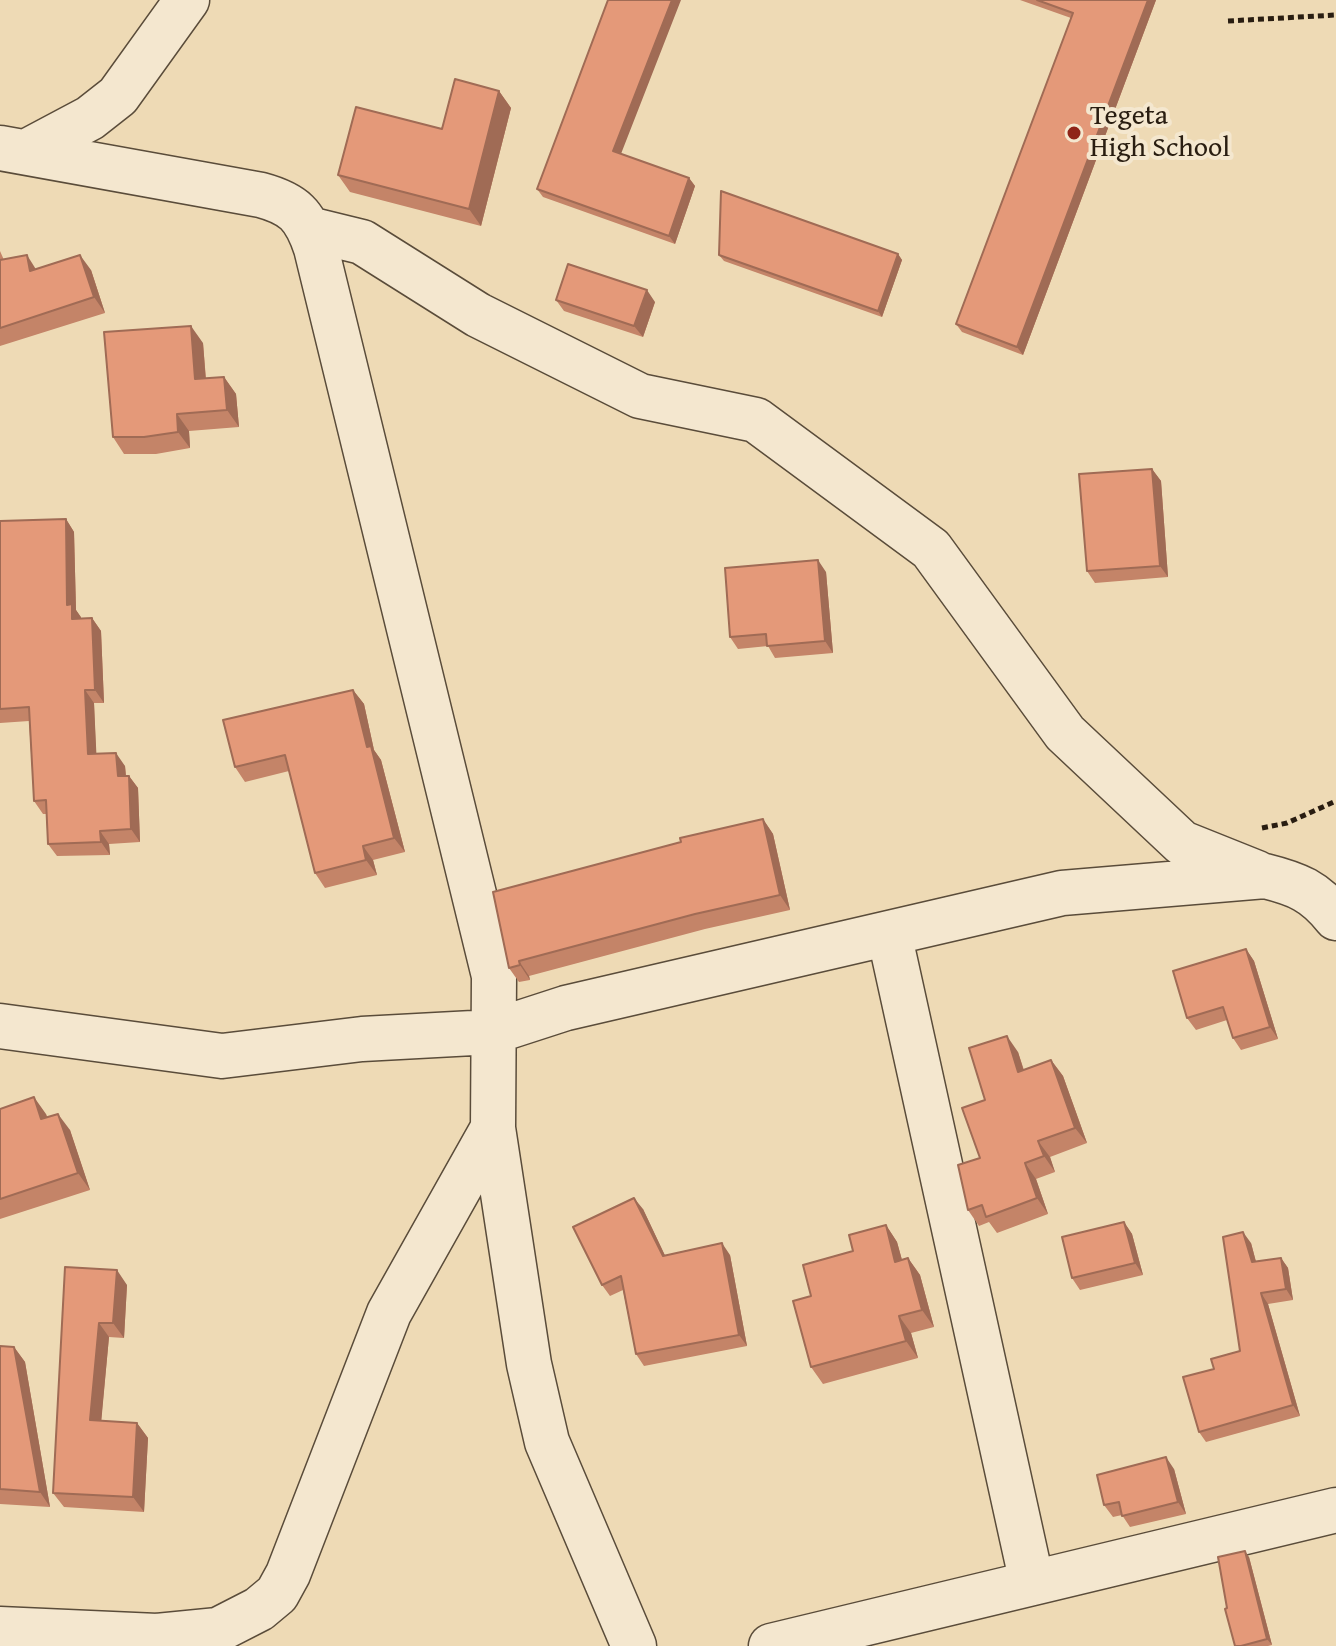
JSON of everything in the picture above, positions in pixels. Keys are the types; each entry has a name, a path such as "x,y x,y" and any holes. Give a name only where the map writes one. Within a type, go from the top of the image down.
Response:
{"street":[{"path":"13,150 90,118 118,96 187,0"},
{"path":"13,150 281,200 298,212 309,229 494,976 493,1128 529,1364 547,1442 634,1646"},
{"path":"309,229 362,242 478,315 640,396 756,420 931,549 1065,733 1182,843 1265,876 1296,884 1323,901 1336,918"},
{"path":"0,1026 222,1056 362,1039 492,1032 566,1008 1062,893 1265,876"},
{"path":"889,933 1032,1583"},
{"path":"0,1629 157,1636 218,1630 259,1609 277,1594 288,1574 389,1313 493,1128"},
{"path":"771,1646 1336,1510"}],"path":[{"path":"1228,21 1336,15"}],"building":[{"path":"608,0 672,0 613,151 689,178 669,236 537,189"},
{"path":"1037,0 1148,0 1017,347 956,324 1073,13"},
{"path":"455,79 499,91 469,209 338,175 356,107 442,129"},
{"path":"721,191 898,254 878,311 719,255"},
{"path":"27,255 30,271 80,255 94,297 0,328 0,260"},
{"path":"568,264 647,290 634,326 556,300"},
{"path":"191,326 195,379 224,377 227,410 177,414 178,432 113,437 104,332"},
{"path":"1152,469 1160,566 1087,571 1079,474"},
{"path":"66,519 67,605 72,604 72,619 92,618 95,690 85,690 88,754 116,753 118,776 129,776 131,829 100,831 101,842 48,844 46,800 34,801 29,707 0,709 0,521"},
{"path":"818,560 825,641 767,646 766,634 730,637 725,568"},
{"path":"353,690 394,838 363,846 366,860 315,873 285,755 235,767 223,720"},
{"path":"763,819 780,895 695,914 519,961 520,965 509,968 493,892 681,842 680,838"},
{"path":"1246,949 1270,1027 1233,1038 1223,1007 1187,1018 1173,971"},
{"path":"1007,1036 1018,1072 1051,1060 1075,1128 1038,1141 1044,1156 1025,1163 1037,1198 986,1217 982,1205 968,1210 958,1165 980,1158 962,1108 985,1100 969,1048"},
{"path":"34,1097 41,1119 58,1114 78,1173 0,1199 0,1109"},
{"path":"634,1198 663,1256 722,1243 739,1335 636,1354 621,1276 602,1285 573,1227"},
{"path":"1124,1222 1135,1263 1072,1278 1062,1237"},
{"path":"886,1225 895,1262 908,1258 922,1310 899,1316 906,1341 811,1367 793,1301 811,1296 803,1265 853,1251 849,1235"},
{"path":"1243,1232 1252,1262 1281,1258 1286,1289 1261,1293 1293,1405 1199,1432 1183,1377 1214,1369 1211,1359 1240,1351 1223,1237"},
{"path":"65,1267 117,1270 113,1323 99,1323 90,1420 137,1423 133,1497 53,1493"},
{"path":"0,1346 14,1347 40,1492 0,1489"},
{"path":"1166,1457 1178,1502 1122,1516 1119,1502 1104,1505 1097,1475"},
{"path":"1245,1551 1267,1639 1235,1646 1225,1609 1218,1557"}],"place":[{"name":"Tegeta High School","path":"1074,133"}]}
